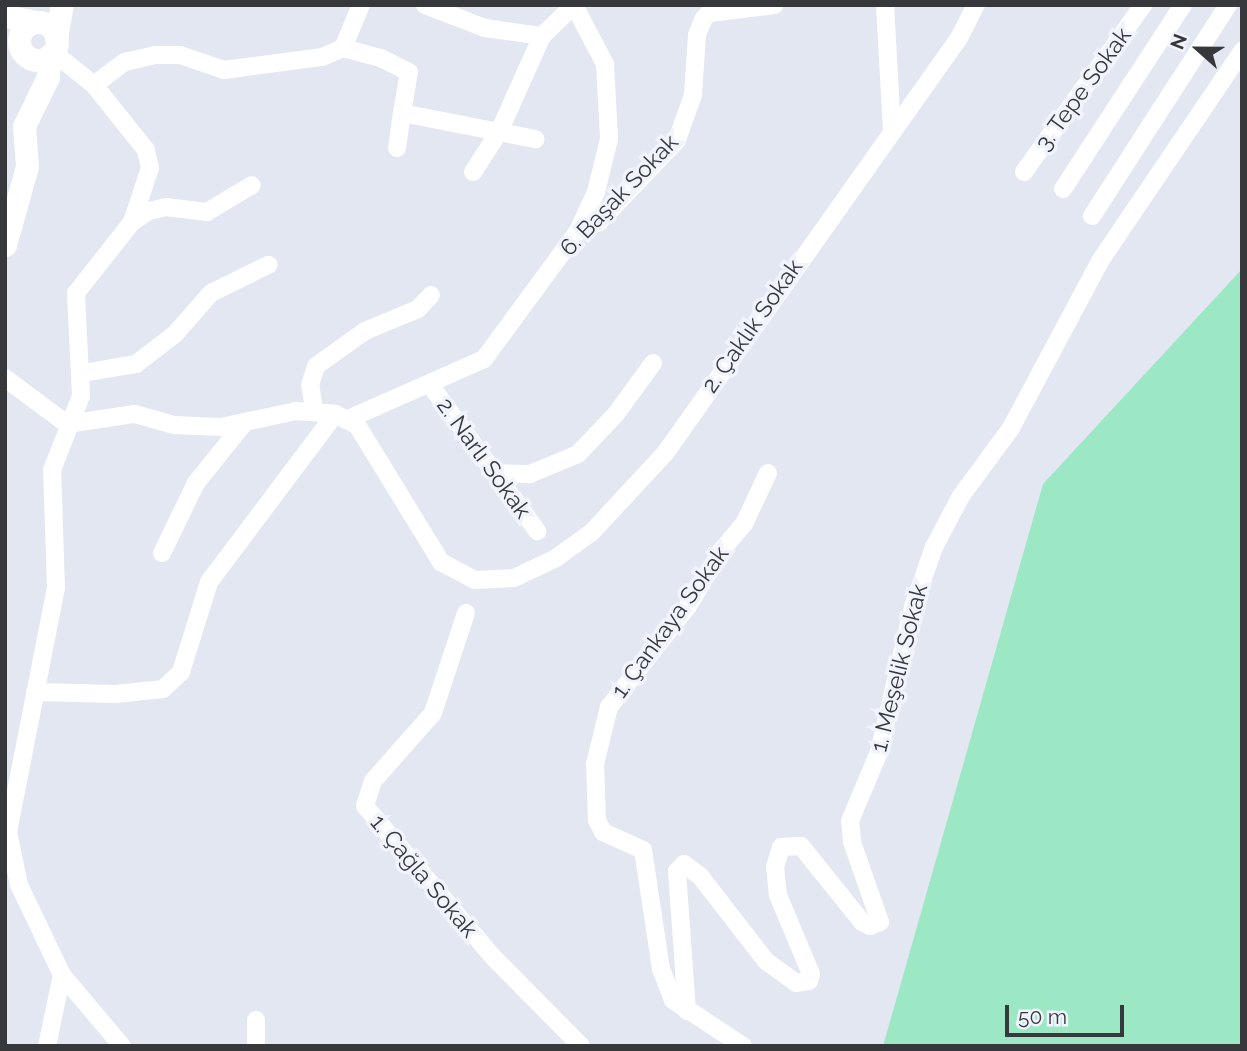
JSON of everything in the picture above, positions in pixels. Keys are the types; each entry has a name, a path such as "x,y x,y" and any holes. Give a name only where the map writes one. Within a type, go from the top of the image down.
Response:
{"main road":[{"path":"48,33 24,28 13,46 37,60 62,5"},
{"path":"5,16 48,33"},
{"path":"5,245 27,166 24,126 48,77 48,33"}],"street":[{"path":"343,48 361,5"},
{"path":"425,5 485,28 542,36"},
{"path":"473,172 499,132 542,36 574,5 605,64 609,139 596,192 578,231"},
{"name":"6. Başak Sokak","path":"341,417 431,386 484,359 578,231 599,222 677,140 693,95 697,35 704,18 709,13 775,5"},
{"path":"885,5 892,130"},
{"name":"2. Çaklık Sokak","path":"341,417 358,425 389,472 441,562 475,580 514,579 556,558 593,531 666,452 959,38 976,5"},
{"name":"3. Tepe Sokak","path":"1024,172 1143,5"},
{"path":"1063,189 1183,5"},
{"path":"1092,216 1228,5"},
{"path":"48,33 146,150 150,168 132,222"},
{"path":"94,85 125,62 156,55 180,55 224,70 257,69 322,57 343,48 381,58 409,72 397,148"},
{"name":"1. Meşelik Sokak","path":"687,1011 677,871 684,864 700,876 766,961 796,983 809,981 811,974 778,895 775,867 781,847 801,846 862,922 870,926 880,922 852,842 850,821 879,752 912,607 933,547 961,496 1011,428 1100,261 1242,51"},
{"path":"402,113 535,139"},
{"path":"122,1046 62,975 19,885 8,832 56,588 52,470 67,424 81,396 83,373 76,293 132,222 149,211 166,207 207,212 252,185"},
{"path":"83,373 136,364 175,334 211,293 268,265"},
{"path":"314,410 310,385 316,366 365,331 418,309 431,295"},
{"path":"496,473 530,474 578,454 616,414 653,363"},
{"path":"5,378 67,424 135,414 174,425 221,427 314,410 341,417 209,582 181,672 163,689 116,694 35,692"},
{"name":"2. Narlı Sokak","path":"431,386 537,531"},
{"path":"162,553 196,483 245,422"},
{"name":"1. Çankaya Sokak","path":"743,1046 673,1000 662,970 643,850 603,832 597,820 595,764 609,707 688,606 721,551 745,522 768,473"},
{"name":"1. Çağla Sokak","path":"466,613 433,713 373,781 365,806 446,906 581,1046"},
{"path":"47,1046 62,975"},
{"path":"256,1020 257,1046"}],"green space":[{"path":"1242,269 1242,1046 883,1046 1043,484"}]}
